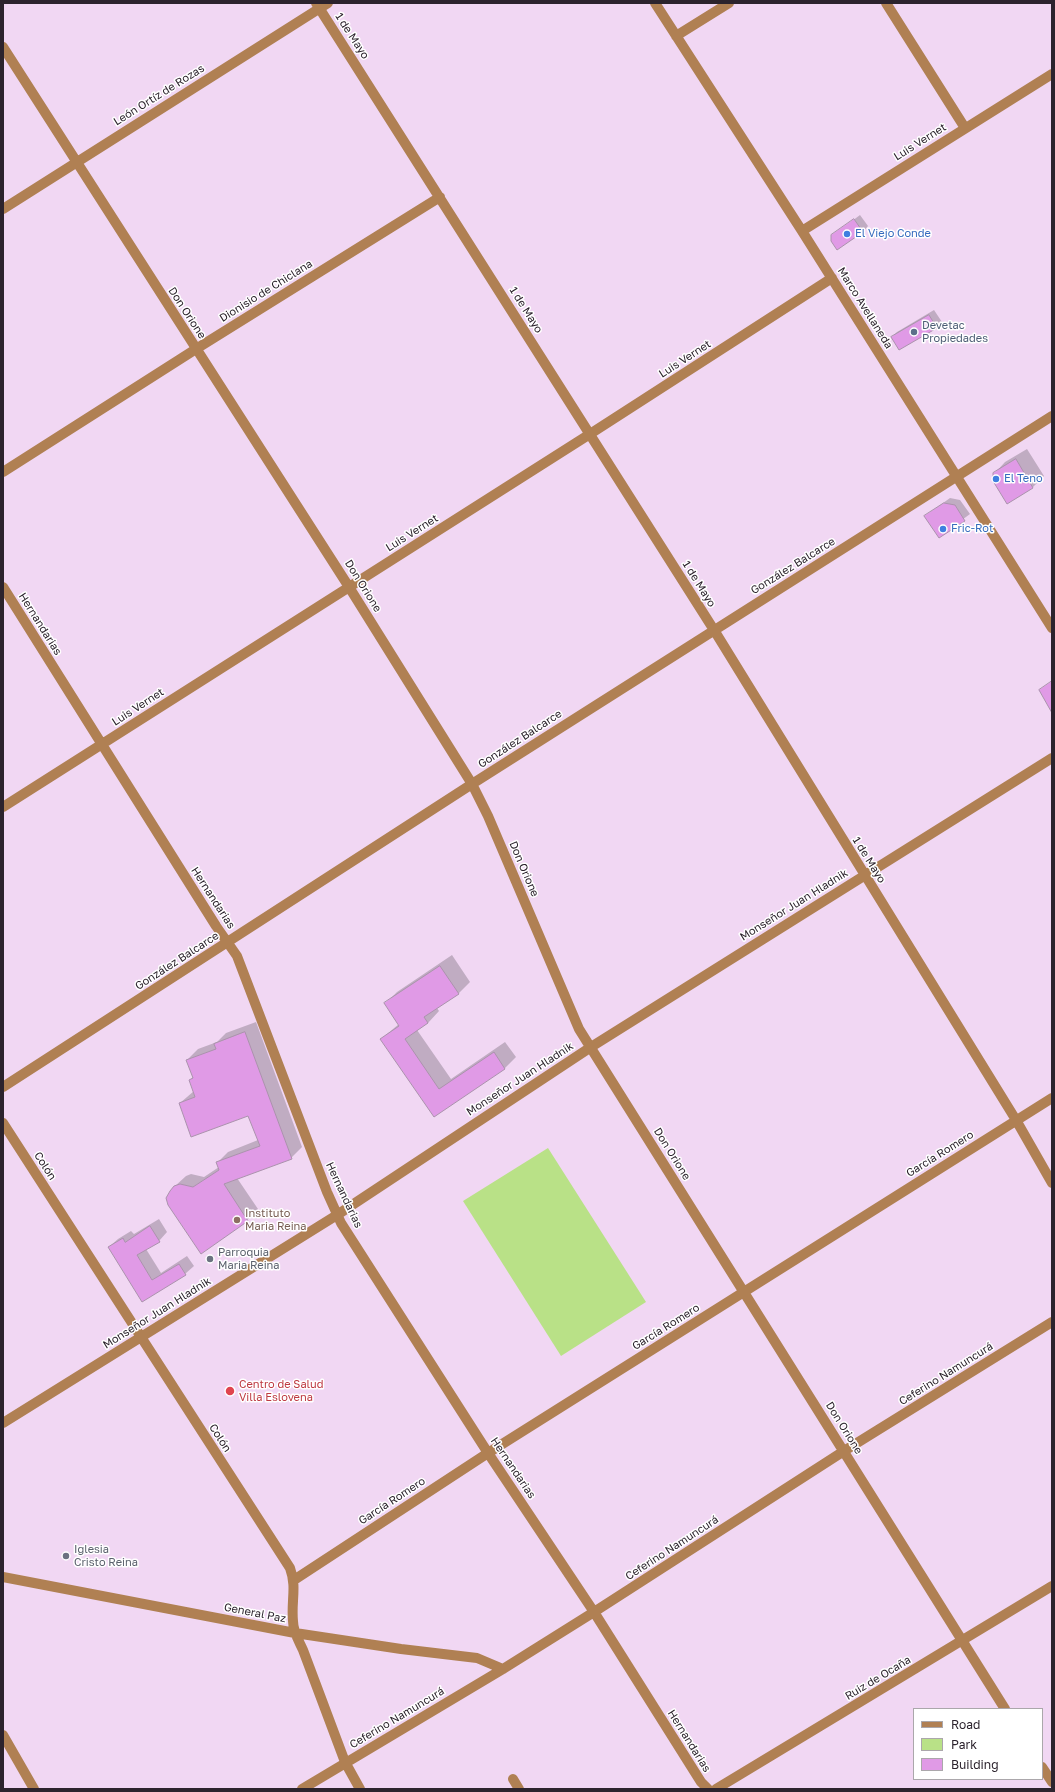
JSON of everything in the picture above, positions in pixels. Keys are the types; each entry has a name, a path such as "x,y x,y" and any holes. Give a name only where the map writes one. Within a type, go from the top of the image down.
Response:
{"street":[{"name":"Marco Avellaneda","path":"655,3 832,278 1052,628"},
{"path":"676,36 729,3"},
{"path":"886,3 965,128"},
{"name":"León Ortíz de Rozas","path":"3,209 321,5"},
{"name":"1 de Mayo","path":"321,5 440,197 714,630 1016,1120 1052,1183"},
{"name":"Don Orione","path":"3,47 349,587 472,784 488,816 579,1029 1004,1708"},
{"name":"Luis Vernet","path":"802,231 1052,74"},
{"name":"Dionisio de Chiclana","path":"3,472 196,349 440,197"},
{"name":"Luis Vernet","path":"3,807 590,434 832,278"},
{"name":"González Balcarce","path":"3,1087 472,784 1052,416"},
{"name":"Hernandarias","path":"3,586 101,745 244,969 327,1192 337,1215 488,1453 594,1612 701,1782 708,1789"},
{"name":"Monseñor Juan Hladnik","path":"3,1423 337,1215 591,1047 1052,758"},
{"name":"García Romero","path":"294,1580 488,1453 1052,1098"},
{"name":"Colón","path":"3,1123 290,1568 294,1580 293,1621 295,1633 303,1650 345,1762 360,1789"},
{"name":"Ceferino Namuncurá","path":"302,1789 503,1669 844,1451 1052,1322"},
{"name":"General Paz","path":"3,1577 295,1633 401,1649 477,1658 503,1669"},
{"name":"Ruiz de Ocaña","path":"716,1789 1052,1586"},
{"path":"3,1735 34,1789"},
{"path":"1043,1768 1052,1782"},
{"path":"513,1779 519,1789"}],"green space":[{"path":"548,1148 646,1302 561,1356 463,1201"}],"building":[{"name":"El Viejo Conde","path":"854,219 863,232 837,250 831,241 831,235"},
{"name":"Devetac Propiedades","path":"929,315 937,328 899,350 891,337"},
{"path":"1016,459 1033,488 1007,504 993,481 993,473"},
{"name":"Fric-Rot","path":"944,503 955,505 965,521 939,538 924,516"},
{"path":"1052,681 1052,713 1039,690"},
{"path":"440,966 459,994 424,1017 428,1023 405,1039 439,1089 494,1052 505,1069 434,1117 380,1039 399,1026 384,1003"},
{"path":"245,1032 292,1159 224,1184 248,1221 201,1254 168,1205 166,1198 174,1186 180,1184 193,1187 219,1170 216,1162 260,1146 248,1116 191,1137 179,1103 195,1097 189,1080 193,1078 186,1060 216,1049 214,1044"},
{"path":"150,1226 160,1242 137,1255 152,1280 179,1264 186,1275 142,1302 108,1247 123,1238 125,1242"}],"place":[{"name":"El Viejo Conde","path":"847,234"},
{"name":"Devetac Propiedades","path":"914,332"},
{"name":"El Teno","path":"996,479"},
{"name":"Fric-Rot","path":"943,529"},
{"name":"Instituto Maria Reina","path":"237,1220"},
{"name":"Parroquia Maria Reina","path":"210,1259"},
{"name":"Centro de Salud Villa Eslovena","path":"230,1391"},
{"name":"Iglesia Cristo Reina","path":"66,1556"}]}
